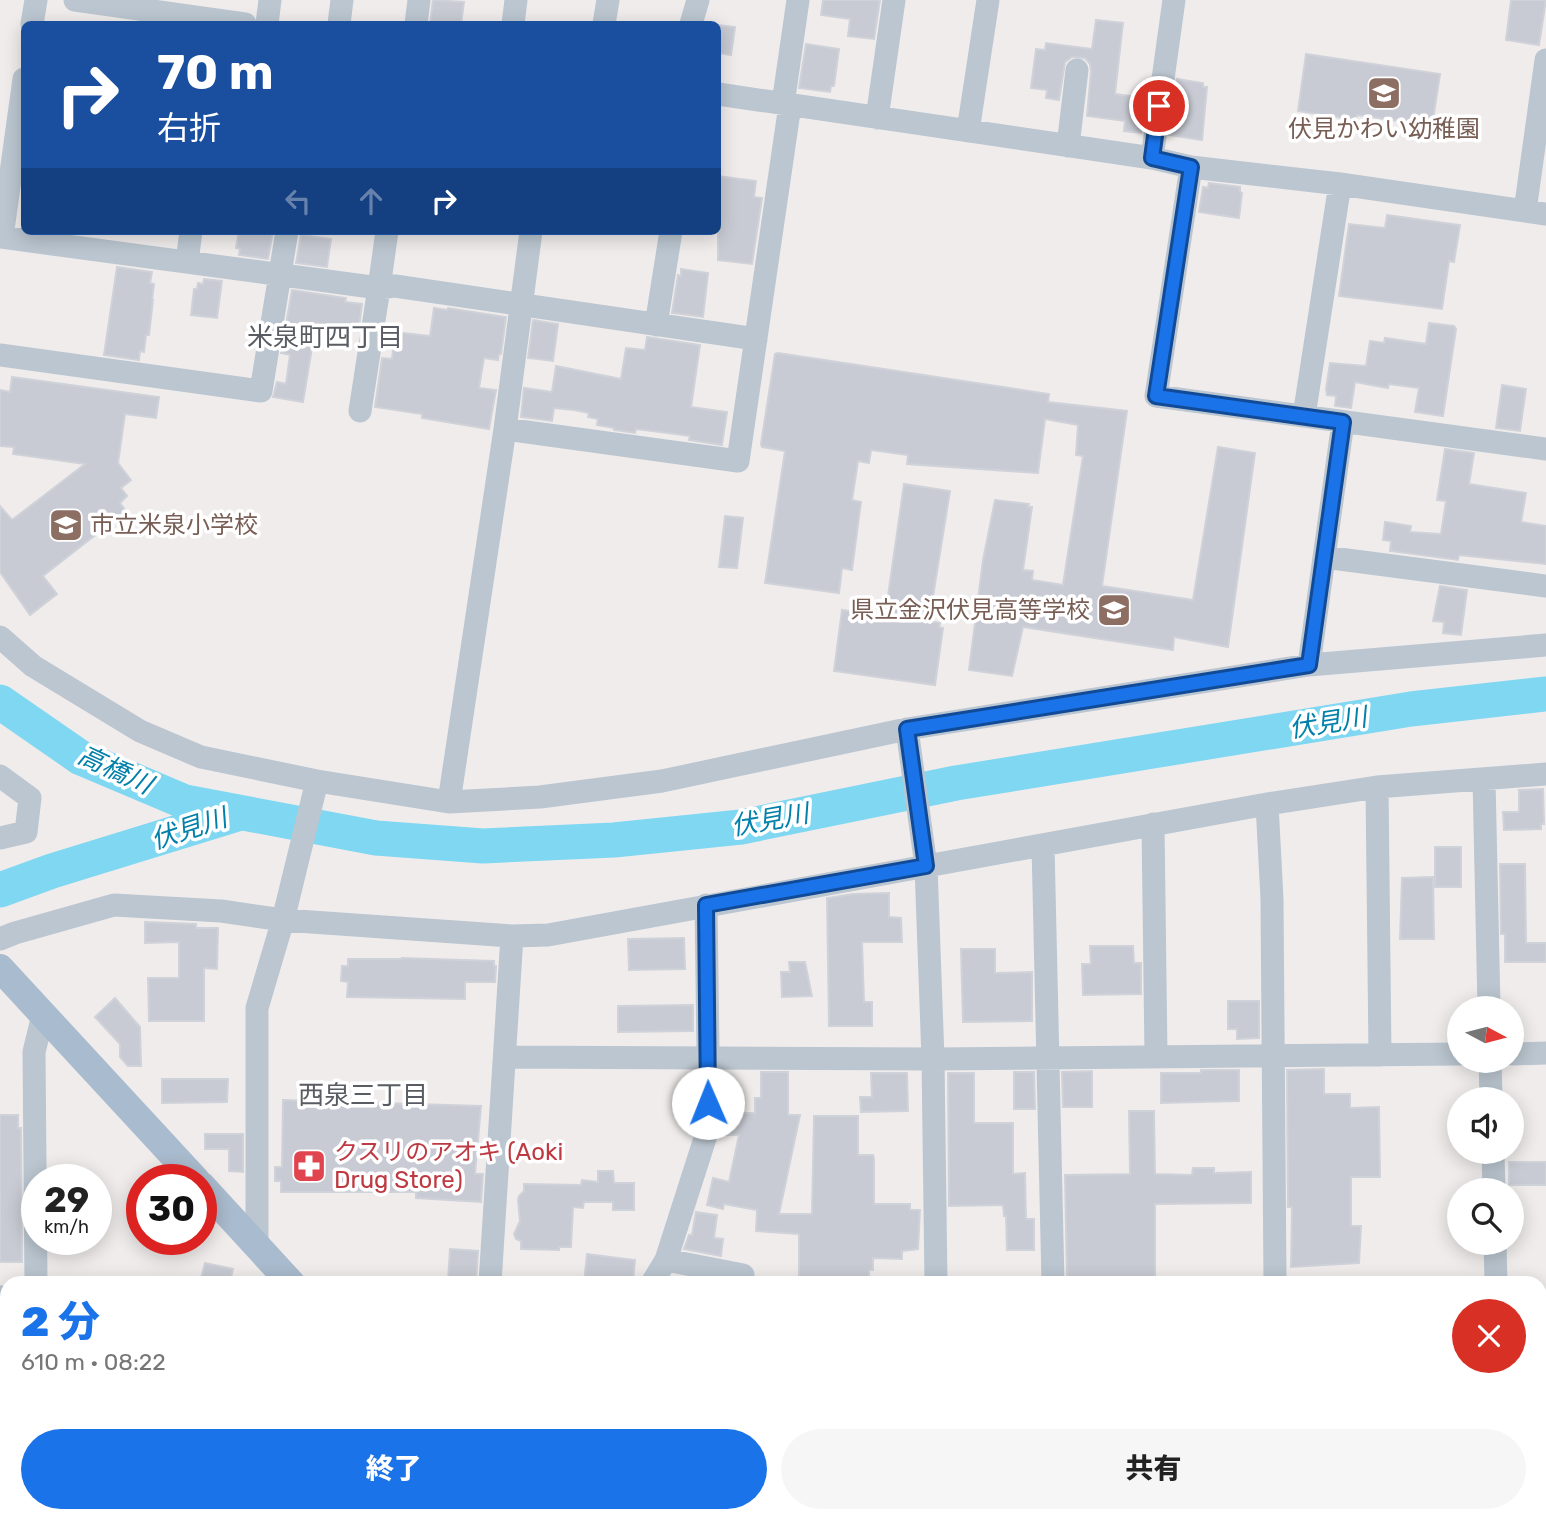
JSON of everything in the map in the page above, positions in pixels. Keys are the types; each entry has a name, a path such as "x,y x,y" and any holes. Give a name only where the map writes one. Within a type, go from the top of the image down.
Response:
{"main road":[{"path":"0,968 181,1164"},
{"path":"217,1202 285,1276"}],"street":[{"path":"32,21 36,0"},
{"path":"75,0 127,16 158,6 214,21"},
{"path":"267,21 270,0"},
{"path":"338,21 342,0"},
{"path":"416,21 419,0"},
{"path":"513,21 516,0"},
{"path":"604,21 608,0"},
{"path":"692,21 698,0"},
{"path":"505,429 738,461 786,105 797,0"},
{"path":"877,118 894,0"},
{"path":"968,131 988,0"},
{"path":"1152,158 1174,0"},
{"path":"721,94 1152,158 1191,167 1339,184 1535,213 1546,60"},
{"path":"1068,146 1077,70"},
{"path":"21,100 1,237 96,240 187,262 379,288 395,286 756,339"},
{"path":"1191,167 1156,396 1546,449"},
{"path":"1304,416 1339,184"},
{"path":"187,262 190,235"},
{"path":"0,355 261,390 287,235"},
{"path":"360,411 386,235"},
{"path":"449,803 505,429 530,235"},
{"path":"656,324 670,235"},
{"path":"1309,665 1343,422"},
{"path":"1324,556 1546,586"},
{"path":"0,637 33,666 140,732 201,757 315,787 449,803 540,797 662,781 1309,665 1546,645"},
{"path":"908,735 925,859 933,1059 936,1276"},
{"path":"0,939 114,905 221,911 512,936 548,935 925,859 1043,845 1377,787 1546,774"},
{"path":"0,776 30,798 26,832 0,838"},
{"path":"1484,779 1489,996"},
{"path":"257,1245 257,1008 284,916 315,787"},
{"path":"1377,787 1380,1055"},
{"path":"1267,804 1275,1056 1275,1276"},
{"path":"1153,824 1156,1057"},
{"path":"1043,845 1053,1276"},
{"path":"656,1276 666,1260 709,1126 706,905"},
{"path":"490,1276 512,936"},
{"path":"36,1276 34,1052 43,1015"},
{"path":"1524,1054 1546,1053"},
{"path":"505,1057 933,1059 1447,1054"},
{"path":"1495,1255 1496,1276"},
{"path":"666,1260 743,1276"}],"building":[{"path":"433,0 464,2 461,21 430,21"},
{"path":"823,0 880,0 874,39 848,36 850,19 821,15"},
{"path":"1511,0 1546,0 1539,45 1506,40"},
{"path":"1096,20 1123,23 1115,94 1146,98 1141,133 1124,131 1125,121 1087,116 1091,71 1085,58 1072,57 1065,62 1059,100 1046,98 1047,90 1031,88 1036,49 1045,50 1046,43 1092,49"},
{"path":"721,25 735,27 731,55 721,53"},
{"path":"806,44 839,49 834,86 831,86 830,92 799,88"},
{"path":"1306,54 1440,74 1432,126 1357,115 1356,120 1298,111"},
{"path":"1177,79 1203,83 1203,87 1207,87 1202,140 1169,135"},
{"path":"721,176 756,181 754,197 762,198 752,264 718,260 718,235 721,235"},
{"path":"1209,183 1240,187 1242,193 1239,218 1199,212 1203,187 1208,188"},
{"path":"1387,215 1460,225 1454,262 1449,261 1442,309 1339,296 1349,224 1385,228"},
{"path":"238,235 272,235 268,259 239,255 240,249 236,248"},
{"path":"301,235 331,239 327,267 296,263"},
{"path":"117,267 152,272 150,283 154,284 149,335 146,335 144,352 140,351 139,360 104,355"},
{"path":"681,269 708,273 703,317 672,313"},
{"path":"204,279 222,281 217,318 191,315 194,289 197,289 198,283 203,284"},
{"path":"292,290 346,298 345,302 362,304 359,328 316,324 303,402 273,397 277,382 286,384 290,355 281,353"},
{"path":"434,308 506,317 501,354 498,360 484,358 479,388 496,390 489,429 375,407 382,358 392,359 395,332 430,336"},
{"path":"533,320 558,324 553,361 528,358"},
{"path":"1429,323 1454,326 1456,329 1443,416 1415,412 1419,388 1389,384 1388,388 1355,382 1351,408 1335,406 1336,396 1327,395 1326,389 1330,363 1366,366 1370,341 1384,343 1385,338 1426,344"},
{"path":"647,337 700,345 691,407 727,412 722,445 689,440 690,436 636,429 635,433 614,430 597,425 598,419 588,417 589,413 574,410 554,408 552,421 521,417 524,388 552,392 556,366 621,379 626,348 645,350"},
{"path":"775,354 1049,394 1048,402 1127,411 1102,586 1193,600 1218,447 1255,453 1228,647 1174,637 1173,650 1023,627 1012,676 969,670 983,560 995,500 1029,504 1028,507 1032,507 1023,570 1033,571 1032,580 1063,585 1083,456 1076,455 1078,425 1045,419 1038,473 907,464 908,455 871,450 869,463 858,461 852,500 861,502 852,570 842,568 839,593 765,583 785,451 762,447 761,444"},
{"path":"12,377 159,397 156,418 125,414 118,463 131,480 121,488 127,496 120,503 126,511 43,576 57,594 30,615 0,572 0,506 12,520 85,464 13,454 14,447 0,446 0,390 10,392"},
{"path":"1502,385 1526,389 1520,431 1496,428"},
{"path":"1445,449 1474,453 1469,484 1526,493 1521,522 1546,526 1546,564 1459,555 1458,560 1390,551 1391,541 1383,540 1385,522 1411,526 1410,532 1441,534 1446,501 1437,500"},
{"path":"904,484 950,491 929,621 940,623 939,627 943,628 935,685 834,671 842,610 885,617"},
{"path":"725,516 743,518 737,568 719,567"},
{"path":"1440,586 1467,590 1461,635 1443,633 1444,622 1433,621"},
{"path":"1543,789 1544,824 1541,824 1541,829 1504,830 1503,812 1519,812 1519,790"},
{"path":"1435,847 1461,847 1461,887 1435,887"},
{"path":"1500,864 1525,864 1526,943 1546,943 1546,962 1505,962 1505,934 1501,934"},
{"path":"1433,877 1434,939 1400,939 1402,878"},
{"path":"889,893 889,917 901,918 902,942 862,942 864,1002 872,1002 872,1026 829,1026 827,898"},
{"path":"145,922 196,924 196,928 218,928 217,969 204,968 204,1021 149,1021 148,978 179,978 179,942 145,943"},
{"path":"684,938 685,969 629,970 628,939"},
{"path":"1090,946 1133,946 1134,963 1141,963 1141,994 1083,995 1082,964 1091,964"},
{"path":"961,949 995,949 995,973 1032,972 1032,1021 963,1022"},
{"path":"348,959 494,961 495,982 465,982 465,999 347,997 348,982 341,981 342,966 348,966"},
{"path":"789,962 805,962 812,996 782,997 781,972 790,972"},
{"path":"115,998 140,1027 141,1066 128,1066 120,1057 120,1044 95,1017"},
{"path":"1228,1001 1259,1001 1259,1038 1237,1039 1237,1029 1228,1029"},
{"path":"693,1005 693,1031 618,1032 618,1006"},
{"path":"1324,1069 1324,1094 1350,1094 1350,1108 1379,1107 1380,1177 1351,1177 1351,1226 1361,1226 1359,1263 1291,1267 1292,1207 1288,1207 1287,1070"},
{"path":"1201,1070 1239,1070 1239,1101 1161,1103 1161,1073 1201,1073"},
{"path":"1092,1071 1092,1107 1063,1107 1062,1072"},
{"path":"761,1072 788,1072 788,1115 800,1115 779,1214 812,1214 814,1116 858,1116 858,1155 873,1155 874,1159 874,1204 910,1204 910,1210 920,1210 918,1249 902,1251 902,1259 873,1258 873,1270 869,1270 869,1276 799,1276 799,1234 756,1231 757,1210 724,1204 723,1209 707,1205 713,1178 729,1182 739,1135 725,1135 725,1113 755,1113 755,1098 761,1098"},
{"path":"1014,1072 1034,1072 1035,1109 1014,1109"},
{"path":"871,1073 907,1073 908,1111 861,1112 860,1097 872,1097"},
{"path":"948,1073 974,1073 974,1123 1013,1123 1013,1174 1025,1173 1026,1219 1034,1219 1034,1250 1007,1250 1003,1205 949,1206"},
{"path":"162,1079 228,1079 227,1102 162,1103"},
{"path":"283,1100 481,1106 475,1174 483,1174 481,1202 416,1198 416,1192 281,1192 281,1181 275,1181 275,1167 282,1167"},
{"path":"1129,1111 1154,1111 1155,1174 1192,1175 1193,1168 1214,1168 1214,1173 1251,1172 1251,1203 1155,1204 1155,1276 1067,1276 1065,1175 1130,1174"},
{"path":"0,1115 18,1115 18,1128 21,1128 22,1262 0,1262"},
{"path":"205,1134 243,1134 243,1172 229,1171 229,1149 205,1149"},
{"path":"1546,1162 1546,1185 1524,1185 1524,1178 1509,1178 1509,1164"},
{"path":"598,1171 613,1171 614,1183 634,1183 634,1210 613,1210 613,1202 584,1202 583,1208 573,1207 571,1247 559,1247 559,1250 521,1249 521,1241 516,1239 514,1234 520,1221 518,1200 524,1191 524,1184 581,1185 582,1180 598,1182"},
{"path":"696,1212 717,1215 714,1238 723,1239 721,1256 684,1249 689,1235 692,1235"},
{"path":"450,1249 478,1251 476,1276 448,1276"},
{"path":"587,1254 635,1260 634,1276 585,1276"},
{"path":"205,1263 233,1269 232,1276 202,1276"}],"waterway":[{"name":"伏見川","path":"0,702 81,758 185,802 376,838 483,846 614,840 741,827 956,783 1411,709 1546,694"},
{"name":"伏見川","path":"0,890 52,871 237,814"}],"place":[{"name":"伏見かわい幼稚園","path":"1384,93"},
{"name":"市立米泉小学校","path":"66,525"},
{"name":"県立金沢伏見高等学校","path":"1114,610"},
{"name":"クスリのアオキ (Aoki Drug Store)","path":"309,1166"}],"district":[{"name":"米泉町四丁目","path":"325,337"},
{"name":"西泉三丁目","path":"363,1095"}],"route":[{"path":"708,1103 706,905 926,866 907,729 1309,665 1343,422 1156,396 1191,167 1152,158 1159,106"}],"water label":[{"name":"高橋川","path":"115,770"}]}
